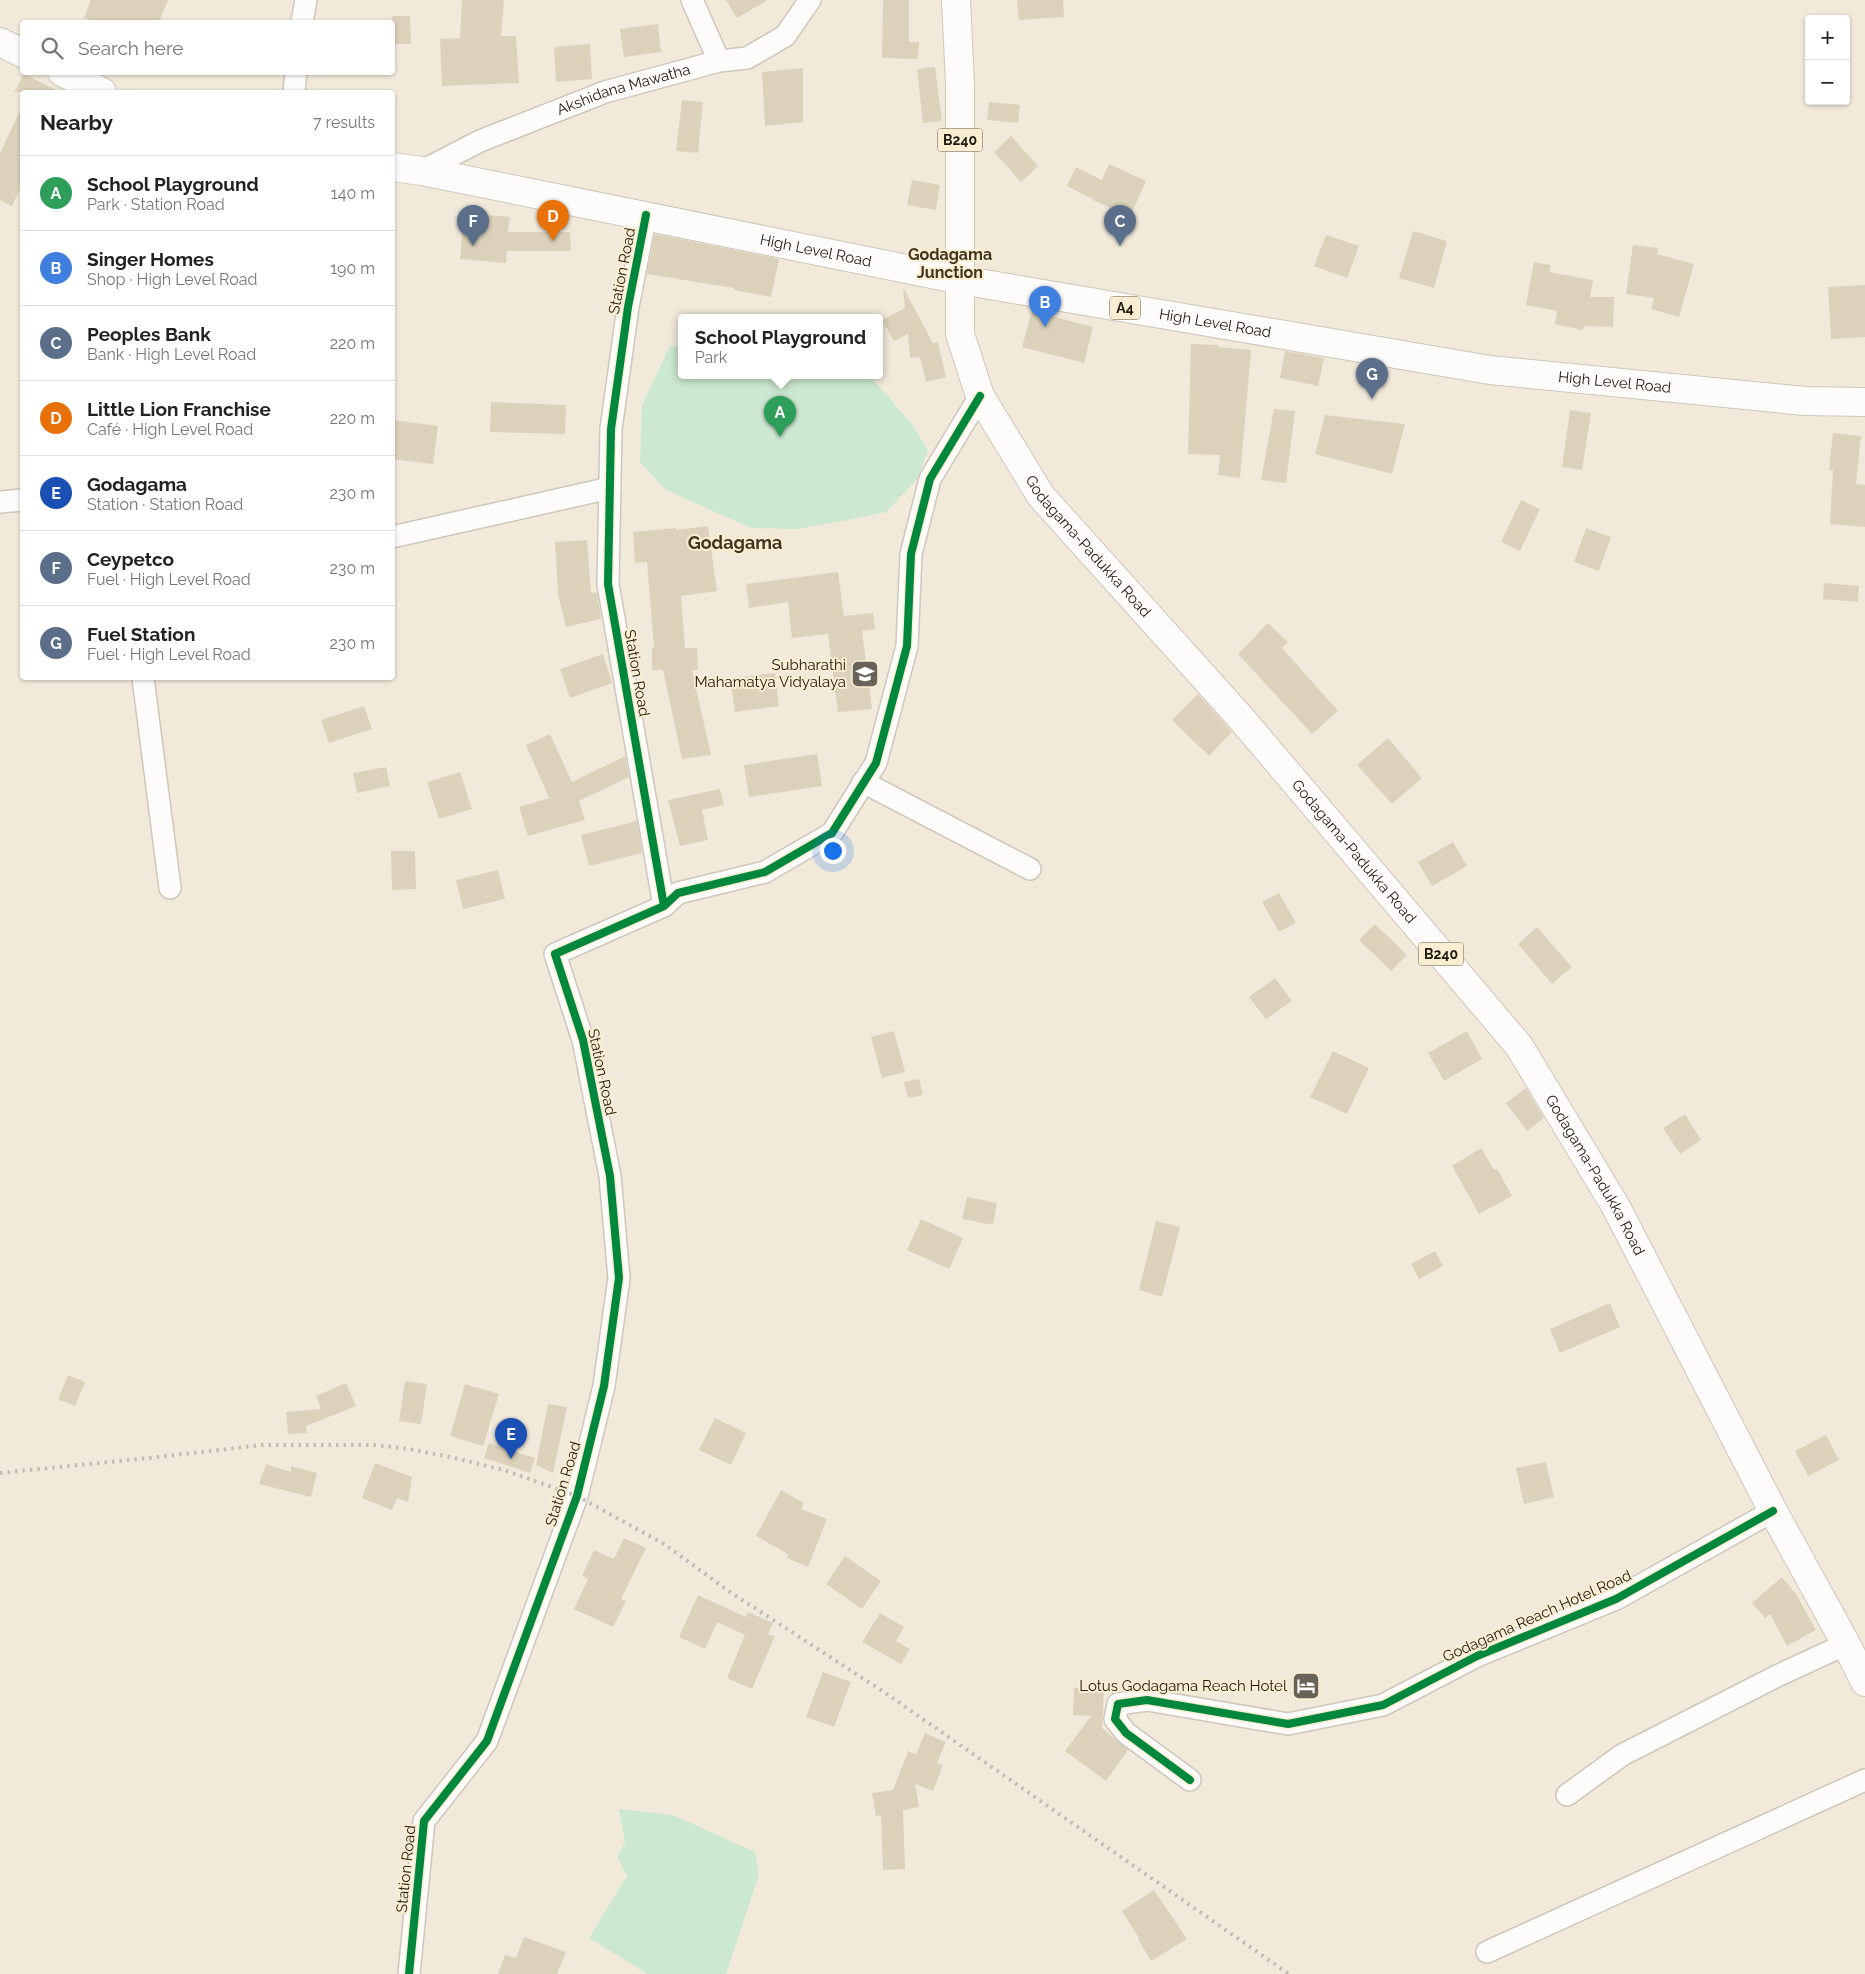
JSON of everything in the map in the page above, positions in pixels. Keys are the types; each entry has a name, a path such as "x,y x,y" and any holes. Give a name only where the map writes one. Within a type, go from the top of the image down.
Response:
{"main road":[{"name":"B240","path":"956,0 960,84 961,280"},
{"path":"0,42 20,52"},
{"path":"68,75 98,90"},
{"name":"High Level Road","path":"395,167 646,215 961,280 1490,370 1805,401 1865,402"},
{"name":"Godagama-Padukka Road","path":"961,280 960,334 980,396 1041,496 1240,716 1519,1046 1616,1207 1773,1511 1865,1682"}],"street":[{"path":"302,20 306,0"},
{"path":"692,0 719,61"},
{"name":"Akshidana Mawatha","path":"422,171 480,141 605,92 719,61 747,58 784,36 810,0"},
{"path":"294,90 296,75"},
{"name":"Station Road","path":"409,1974 424,1821 487,1741 576,1496 604,1386 619,1278 610,1176 583,1040 555,954 664,906 608,584 611,429 628,307 646,215"},
{"path":"664,906 678,893 765,872 832,833 876,763 907,646 911,554 930,478 980,396"},
{"path":"395,536 610,488"},
{"path":"0,502 20,500"},
{"path":"144,680 170,888"},
{"path":"863,782 1030,869"},
{"name":"Godagama Reach Hotel Road","path":"1190,1780 1126,1733 1115,1719 1118,1704 1147,1700 1288,1724 1383,1705 1477,1656 1616,1599 1773,1511"},
{"path":"1567,1796 1622,1754 1776,1676 1846,1644"},
{"path":"1487,1952 1865,1780"}],"green space":[{"path":"670,346 678,347 678,379 873,379 912,424 928,450 917,479 886,512 796,529 751,528 666,490 640,462 642,405"},
{"path":"619,1809 673,1815 755,1852 759,1874 726,1974 648,1974 589,1938 627,1876 617,1856 625,1843"}],"building":[{"path":"91,0 168,0 160,20 90,20 84,18"},
{"path":"462,0 504,0 501,36 516,36 519,83 442,86 440,39 460,38"},
{"path":"726,0 768,0 737,18"},
{"path":"883,0 909,0 909,42 919,42 918,59 882,58"},
{"path":"1017,0 1063,0 1064,17 1019,20"},
{"path":"392,16 410,16 411,44 395,44 395,20 392,20"},
{"path":"658,24 661,52 624,57 620,29"},
{"path":"590,44 592,79 556,82 554,47"},
{"path":"935,67 942,121 923,123 917,69"},
{"path":"803,68 803,122 765,126 762,72"},
{"path":"23,75 56,90 20,90 20,92 14,92"},
{"path":"682,100 703,102 698,153 676,151"},
{"path":"989,102 1020,105 1018,123 987,120"},
{"path":"20,111 20,188 12,206 0,200 0,153"},
{"path":"1011,136 1038,166 1021,182 994,152"},
{"path":"1109,164 1146,181 1130,217 1067,186 1076,167 1102,180"},
{"path":"912,180 940,185 936,210 907,205"},
{"path":"464,213 510,217 508,232 570,232 571,251 507,251 506,263 460,259"},
{"path":"1413,231 1447,241 1434,288 1399,278"},
{"path":"655,234 779,259 771,297 734,290 734,288 647,274"},
{"path":"1326,235 1359,246 1347,278 1314,266"},
{"path":"1633,245 1658,248 1657,254 1694,264 1679,317 1651,309 1654,298 1626,294"},
{"path":"1534,262 1551,265 1549,272 1593,280 1590,297 1614,297 1613,327 1584,326 1583,330 1555,324 1557,311 1526,305"},
{"path":"1865,285 1865,337 1831,339 1828,287"},
{"path":"903,287 933,343 938,342 946,377 926,382 920,357 910,358 908,334 894,341 883,319 905,308"},
{"path":"1032,311 1093,327 1084,363 1022,347"},
{"path":"1191,344 1218,345 1218,347 1251,350 1240,478 1218,475 1220,455 1188,454"},
{"path":"1285,351 1324,358 1318,386 1280,378"},
{"path":"491,402 566,405 565,434 490,432"},
{"path":"1274,409 1295,411 1286,483 1261,480"},
{"path":"1570,410 1591,413 1582,470 1562,467"},
{"path":"1325,415 1405,424 1392,474 1315,454"},
{"path":"395,420 438,426 433,464 395,459"},
{"path":"1833,433 1861,436 1856,484 1865,485 1865,527 1830,524 1833,470 1829,470"},
{"path":"1521,500 1540,509 1520,551 1501,542"},
{"path":"708,526 717,591 681,596 685,648 697,648 698,670 692,670 711,755 682,759 663,670 652,670 652,648 654,648 647,562 635,563 633,532"},
{"path":"1586,528 1611,537 1599,571 1574,562"},
{"path":"587,540 591,593 597,592 601,619 566,627 558,594 555,542"},
{"path":"838,572 844,616 873,613 875,629 862,631 872,709 838,712 828,634 792,638 788,602 749,608 746,584"},
{"path":"1824,583 1859,586 1858,602 1823,599"},
{"path":"1268,623 1288,642 1282,648 1338,711 1312,734 1238,654"},
{"path":"603,654 612,683 570,698 560,669"},
{"path":"775,673 779,706 735,712 730,678"},
{"path":"1198,694 1232,732 1209,756 1172,720"},
{"path":"364,706 372,729 329,743 321,720"},
{"path":"550,734 572,782 625,756 629,777 579,801 585,820 528,836 519,807 549,798 526,745"},
{"path":"1388,738 1422,778 1392,804 1357,765"},
{"path":"817,754 822,786 749,797 744,765"},
{"path":"386,767 390,786 357,793 353,773"},
{"path":"460,772 472,809 439,819 427,782"},
{"path":"720,789 724,805 702,810 708,840 680,846 668,800"},
{"path":"637,821 642,853 589,866 581,835"},
{"path":"1453,842 1467,866 1432,886 1418,862"},
{"path":"391,851 415,851 416,889 392,890"},
{"path":"498,870 505,899 463,909 456,880"},
{"path":"1279,893 1296,923 1279,932 1262,902"},
{"path":"1375,924 1407,955 1391,971 1359,940"},
{"path":"1537,927 1572,967 1552,984 1518,944"},
{"path":"1275,978 1292,1001 1266,1019 1249,997"},
{"path":"894,1031 905,1072 882,1078 871,1037"},
{"path":"1467,1031 1482,1059 1444,1081 1428,1053"},
{"path":"1333,1051 1369,1068 1347,1114 1310,1097"},
{"path":"919,1079 923,1095 908,1098 904,1082"},
{"path":"1526,1088 1544,1118 1527,1131 1506,1103"},
{"path":"1685,1114 1701,1140 1680,1154 1663,1128"},
{"path":"1481,1148 1494,1170 1497,1169 1512,1196 1479,1214 1452,1166"},
{"path":"967,1197 997,1203 993,1225 962,1219"},
{"path":"921,1219 963,1238 949,1269 907,1250"},
{"path":"1156,1221 1180,1227 1162,1297 1139,1290"},
{"path":"1435,1251 1443,1266 1419,1279 1411,1264"},
{"path":"1610,1303 1620,1327 1560,1353 1550,1329"},
{"path":"68,1375 85,1382 75,1406 58,1399"},
{"path":"405,1381 427,1384 421,1424 399,1421"},
{"path":"346,1383 356,1406 306,1426 307,1433 288,1434 286,1412 321,1409 316,1396"},
{"path":"465,1384 499,1394 483,1446 450,1436"},
{"path":"548,1404 567,1407 553,1473 536,1465"},
{"path":"715,1418 746,1433 731,1465 699,1450"},
{"path":"1826,1435 1839,1460 1808,1476 1795,1451"},
{"path":"489,1443 535,1458 530,1473 484,1458"},
{"path":"1546,1462 1554,1497 1524,1504 1516,1468"},
{"path":"375,1463 412,1477 408,1502 397,1498 392,1510 362,1498"},
{"path":"266,1464 291,1472 291,1466 317,1473 311,1497 259,1484"},
{"path":"781,1490 804,1503 801,1509 827,1519 808,1567 787,1558 788,1554 756,1536"},
{"path":"624,1538 646,1548 621,1599 626,1601 613,1627 574,1609 588,1579 582,1576 594,1550 614,1559"},
{"path":"845,1556 881,1581 862,1609 826,1584"},
{"path":"1782,1577 1796,1594 1816,1630 1787,1646 1770,1614 1765,1618 1752,1603"},
{"path":"698,1595 746,1617 748,1612 773,1623 768,1634 775,1636 752,1689 727,1678 745,1635 717,1622 705,1649 679,1637"},
{"path":"880,1613 904,1627 896,1641 910,1649 901,1664 862,1642"},
{"path":"823,1672 851,1682 834,1727 806,1717"},
{"path":"1074,1688 1104,1689 1102,1728 1128,1750 1106,1781 1065,1751 1091,1716 1073,1715"},
{"path":"925,1733 946,1742 937,1763 943,1765 933,1791 915,1784 919,1807 903,1810 905,1869 883,1870 881,1815 876,1816 872,1793 893,1790 909,1749 909,1752 916,1754"},
{"path":"1154,1890 1187,1939 1151,1961 1122,1911"},
{"path":"524,1937 566,1952 557,1974 498,1974 505,1955 516,1958"}],"railway":[{"path":"0,1473 262,1445 375,1445 409,1449 504,1470 577,1496 664,1544 730,1592 884,1692 1289,1974"}],"cycle path":[{"path":"409,1974 424,1821 487,1741 577,1496 604,1386 619,1278 610,1176 583,1040 555,954 664,906 608,584 611,429 628,307 646,215"},
{"path":"664,906 678,893 765,872 832,833 876,763 907,646 911,554 930,479 980,396"},
{"path":"1190,1780 1126,1733 1115,1719 1118,1704 1147,1700 1288,1724 1383,1705 1477,1656 1616,1599 1773,1511"}],"place":[{"name":"Little Lion Franchise","path":"553,241"},
{"name":"Ceypetco","path":"473,246"},
{"name":"Peoples Bank","path":"1120,246"},
{"name":"Singer Homes","path":"1045,327"},
{"name":"Fuel Station","path":"1372,399"},
{"name":"School Playground","path":"780,437"},
{"name":"Subharathi Mahamatya Vidyalaya","path":"865,674"},
{"name":"Godagama","path":"511,1459"},
{"name":"Lotus Godagama Reach Hotel","path":"1306,1686"}],"district":[{"name":"Godagama Junction","path":"950,263"},
{"name":"Godagama","path":"735,543"}]}
